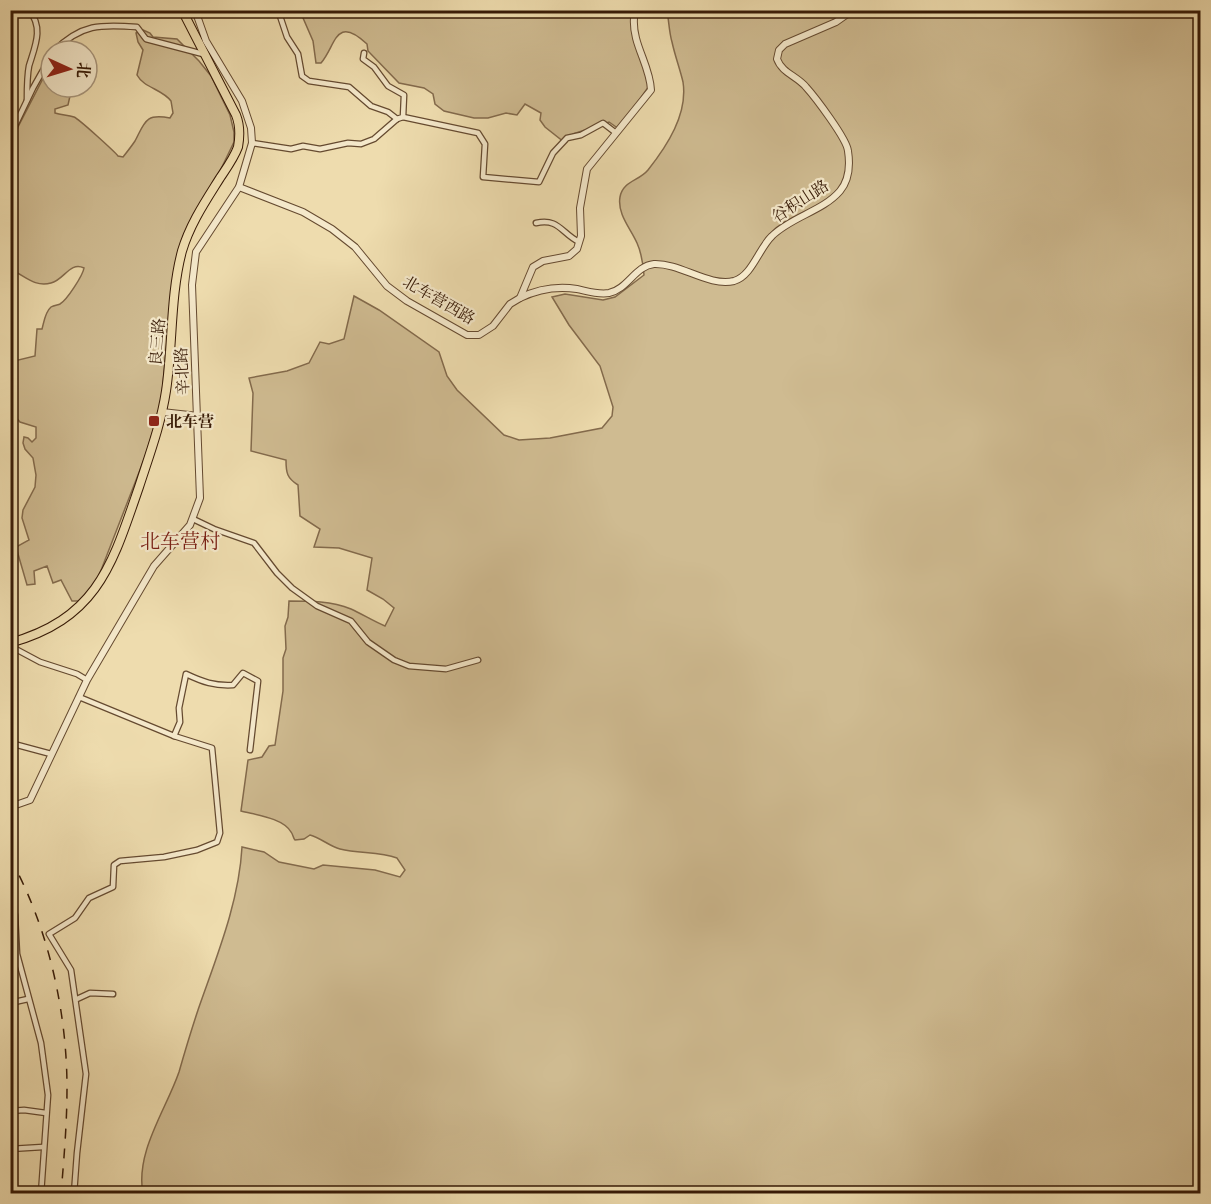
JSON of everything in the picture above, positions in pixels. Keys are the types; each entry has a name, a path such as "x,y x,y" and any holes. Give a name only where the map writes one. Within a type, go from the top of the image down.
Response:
{"main road":[{"name":"良三路","path":"10,645 62,621 84,603 99,586 111,564 122,537 162,412 167,388 176,281 183,250 194,221 238,144 237,115 182,10"}],"street":[{"path":"27,100 29,68 38,26 29,10"},
{"name":"辛北路","path":"10,807 30,800 87,680 154,566 193,519 200,498 192,285 194,262 200,246 239,188 252,143 251,128 242,101 206,41 195,10"},
{"path":"278,10 287,37 298,54 302,76 309,81 348,87 371,106 388,112 397,119"},
{"name":"谷积山路","path":"520,298 551,288 609,293 620,288 641,268 654,264 720,280 733,281 742,277 773,234 832,198 845,183 849,164 846,143 806,86 784,70 777,59 779,50 785,44 836,22 853,10"},
{"path":"536,223 546,220 559,225 571,238 579,242 581,236 580,208 587,168 651,90 651,77 634,35 634,18"},
{"path":"67,39 85,28 105,24 136,27 147,39 159,44 205,55"},
{"path":"364,53 363,59 374,67 388,87 404,95 403,117"},
{"path":"10,136 39,78"},
{"path":"252,143 291,149 303,146 320,149 348,143 361,144 374,139 397,119 403,117 478,133 485,144 483,177 539,182 554,153 567,138 580,135 603,123 616,133"},
{"name":"北车营西路","path":"239,188 303,212 332,229 355,247 387,286 418,308 475,336 493,326 510,304 520,298 533,267 543,261 569,256 577,249 579,242"},
{"path":"162,412 198,416"},
{"path":"193,519 254,543 292,588 317,606 351,621 368,642 394,660 409,666 446,669 478,660"},
{"path":"10,645 40,662 77,674 87,680"},
{"path":"174,736 180,722 179,708 186,674 209,685 233,685 243,673 258,681 250,750"},
{"path":"74,1194 86,1074 71,970 49,934 75,918 89,898 114,887 114,865 120,861 164,857 197,850 219,839 218,801 212,748 174,736 79,697"},
{"path":"10,743 51,754"},
{"path":"10,893 15,915 17,954 41,1043 46,1075 48,1095 41,1194"},
{"path":"76,999 90,993 113,994"},
{"path":"10,1003 28,999"},
{"path":"10,1111 46,1113"},
{"path":"10,1149 43,1147"}],"shaded area":[{"path":"300,11 636,11 635,26 649,86 619,129 609,122 573,134 564,142 545,127 540,120 541,113 525,104 517,115 506,113 488,118 474,118 444,111 435,104 433,94 424,88 399,83 368,51 367,44 348,32 342,32 321,63 316,63 313,41"},
{"path":"667,11 1200,11 1200,1193 143,1194 143,1163 147,1147 179,1072 226,930 236,889 242,847 264,852 279,862 314,869 323,865 375,870 400,877 405,870 397,858 390,856 340,849 310,835 304,839 295,840 292,833 282,823 241,811 248,760 262,757 269,746 275,745 283,691 285,626 289,601 336,604 385,626 394,608 367,590 372,558 339,548 314,547 320,529 300,516 298,485 288,475 286,460 251,451 253,393 249,378 287,371 309,363 320,342 329,344 344,339 354,296 379,310 439,352 447,376 457,390 504,435 519,440 550,438 602,428 612,416 613,407 600,366 569,325 552,297 565,294 603,300 615,297 644,275 640,251 622,215 620,197 628,184 648,170 669,140 679,118 684,94 683,82 671,38"},
{"path":"143,30 153,37 177,39 199,61 211,76 230,115 234,142 219,173 192,218 171,297 161,405 145,457 98,578 85,596 78,601 72,601 61,580 53,583 47,566 34,571 35,584 27,585 16,547 29,540 22,518 23,510 35,487 36,475 33,458 23,443 24,437 32,442 36,438 36,427 20,422 14,415 17,394 11,388 10,362 35,356 37,329 42,329 49,309 63,302 70,293 84,268 75,267 56,281 45,284 34,282 11,270 12,145 18,127 39,86 39,99 69,99 68,105 55,109 55,113 77,119 118,156 123,157 147,120 155,117 170,118 173,113 171,101 144,83 137,75 143,50 136,33"}],"railway":[{"path":"10,858 45,940 59,999 67,1088 61,1194"}],"place":[{"name":"北车营","path":"154,421"}],"district":[{"name":"北车营村","path":"180,541"}]}
